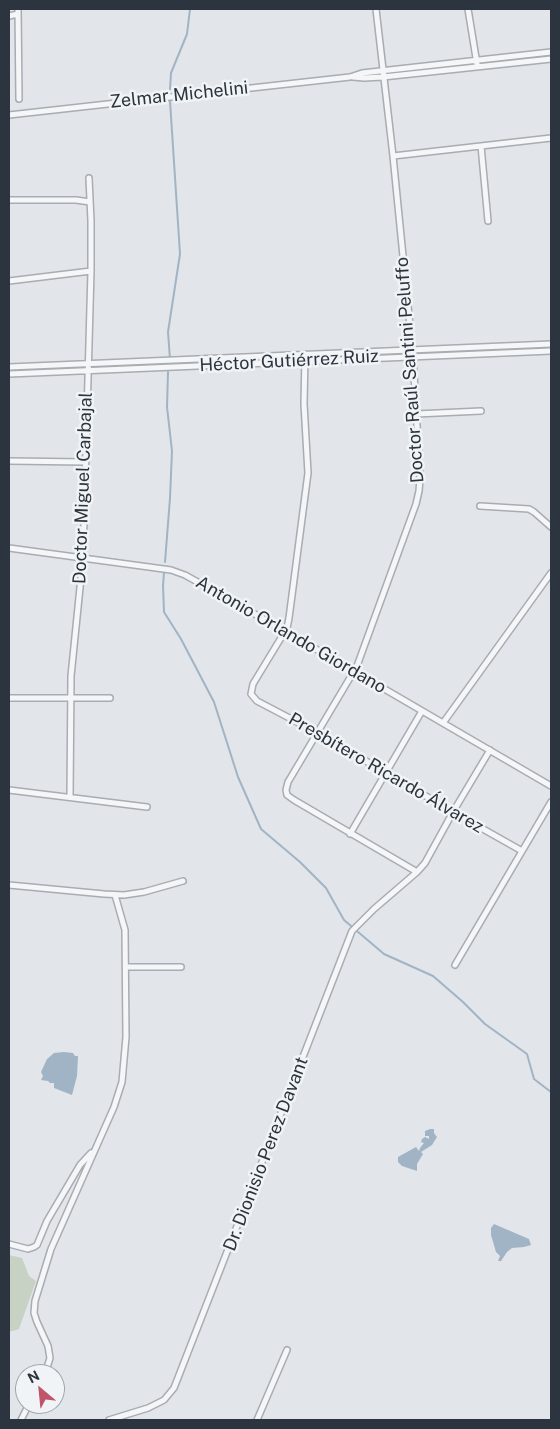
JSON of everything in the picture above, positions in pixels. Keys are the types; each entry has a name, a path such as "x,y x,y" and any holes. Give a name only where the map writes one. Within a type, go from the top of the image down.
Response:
{"street":[{"name":"Doctor Raúl Santini Peluffo","path":"350,834 294,800 286,792 288,782 360,660 417,498 420,480 413,356 376,9"},
{"path":"468,9 477,67"},
{"path":"9,16 18,12 19,99"},
{"name":"Zelmar Michelini","path":"382,74 476,60 551,52"},
{"name":"Zelmar Michelini","path":"9,115 350,77 362,73 382,74 477,67 551,59"},
{"path":"392,156 551,138"},
{"path":"481,146 488,221"},
{"name":"Doctor Miguel Carbajal","path":"70,797 71,676 83,558 91,271 89,178"},
{"path":"9,200 76,200 90,202"},
{"path":"9,280 91,271"},
{"name":"Héctor Gutiérrez Ruiz","path":"9,367 551,344"},
{"name":"Héctor Gutiérrez Ruiz","path":"9,374 551,351"},
{"path":"285,631 289,618 308,473 304,404 306,354"},
{"path":"416,414 481,411"},
{"path":"9,460 85,462"},
{"path":"480,506 529,509 551,527"},
{"name":"Antonio Orlando Giordano","path":"9,548 178,572 198,581 551,786"},
{"path":"443,723 551,573"},
{"name":"Presbítero Ricardo Álvarez","path":"285,631 253,684 251,694 258,701 318,733 522,851"},
{"path":"9,698 110,698"},
{"path":"417,872 350,834 422,711"},
{"name":"Dr. Dionisio Perez Davant","path":"109,1420 148,1408 164,1400 174,1388 352,931 374,908 425,863 490,750"},
{"path":"9,790 147,807"},
{"path":"455,965 551,802"},
{"path":"9,885 115,895 144,892 183,881"},
{"path":"49,1364 48,1346 34,1313 35,1301 51,1249 114,1107 122,1082 126,1037 125,930 115,895"},
{"path":"126,966 181,967"},
{"path":"9,1244 28,1249 37,1245 47,1221 80,1166 95,1147"},
{"path":"257,1420 287,1350"}],"green space":[{"path":"9,1255 22,1258 29,1276 36,1281 19,1329 9,1332"}],"water":[{"path":"54,1053 73,1053 75,1056 78,1056 77,1076 72,1095 54,1088 54,1083 41,1080 43,1076 41,1072 47,1059"},
{"path":"434,1129 437,1137 432,1145 421,1152 423,1154 417,1164 417,1171 402,1166 398,1162 398,1157 416,1147 419,1151 424,1143 421,1142 422,1139 425,1137 429,1139 429,1136 425,1136 425,1131"},
{"path":"494,1224 529,1239 531,1245 512,1248 501,1261 498,1261 500,1256 496,1252 491,1235 491,1228"}],"waterway":[{"path":"170,89 171,73 187,34 190,9"},
{"path":"170,101 180,254 168,332 170,359"},
{"path":"165,562 172,451 167,407 168,372"},
{"path":"164,572 164,612 181,639 214,702 238,777 261,829 300,862 326,888 344,920 384,954 433,976 485,1024 527,1054 534,1079 551,1092"}]}
